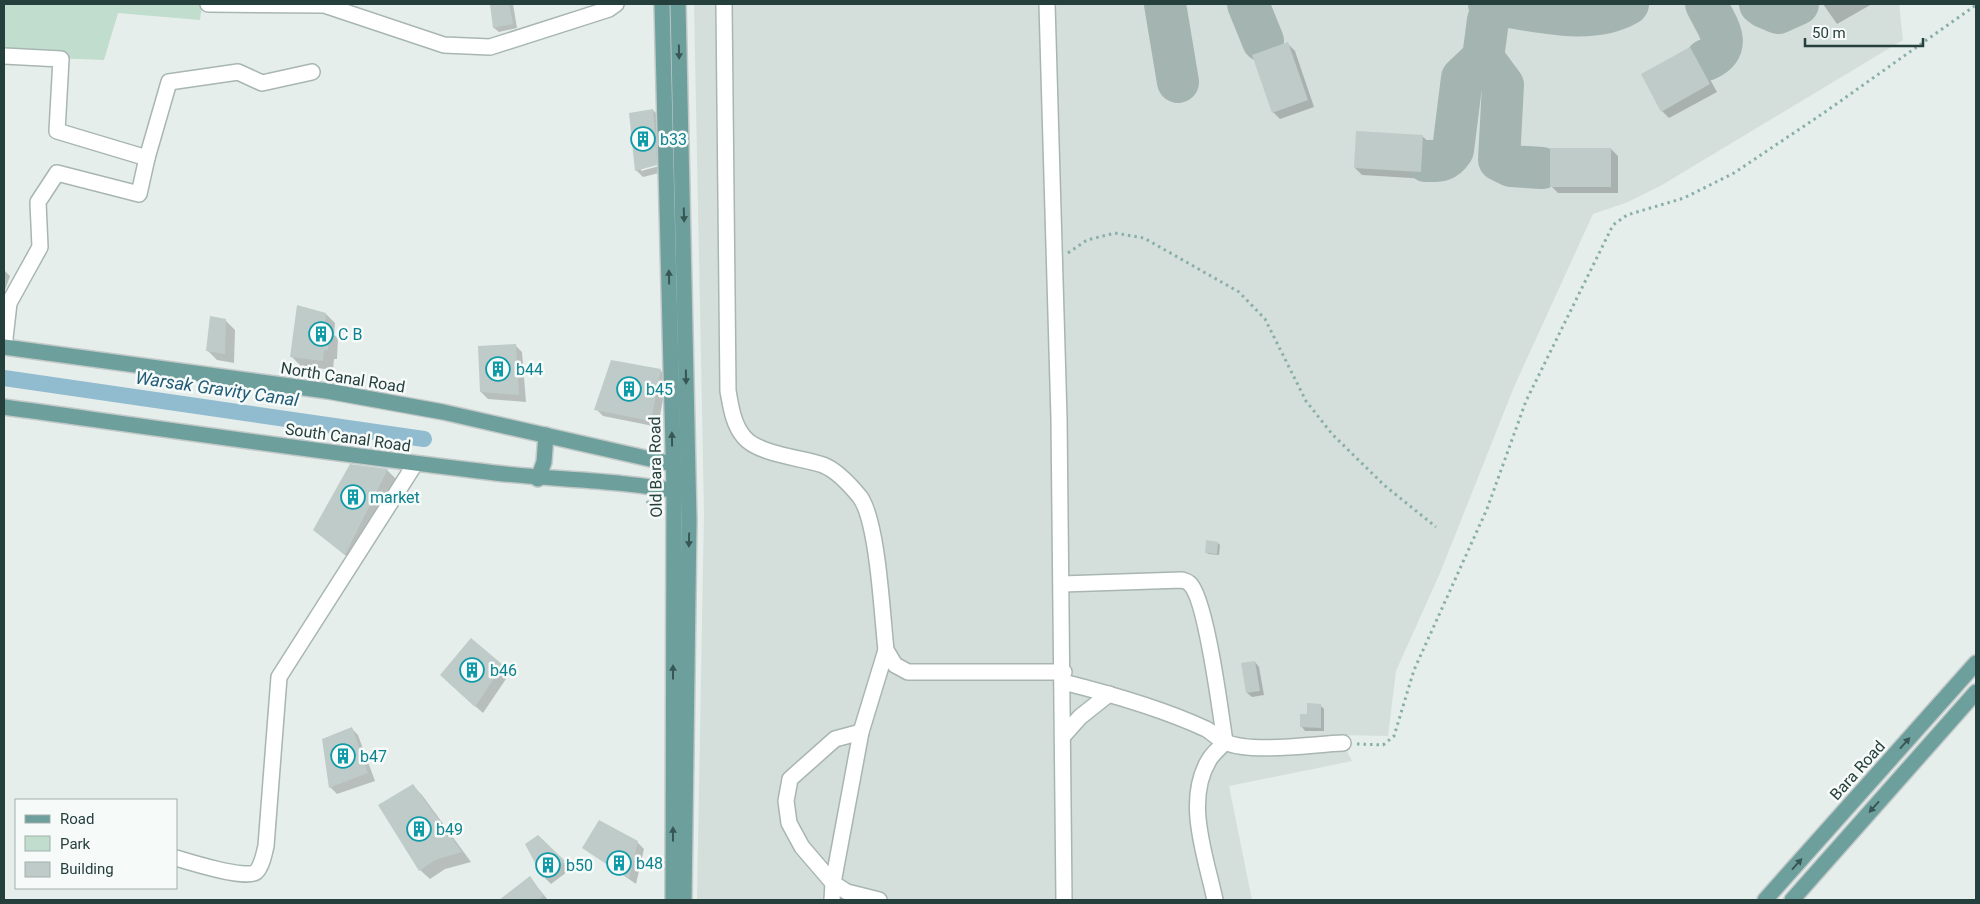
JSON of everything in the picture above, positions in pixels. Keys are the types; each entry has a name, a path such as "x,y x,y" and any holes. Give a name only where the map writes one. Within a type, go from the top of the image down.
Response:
{"main road":[{"name":"Old Bara Road","path":"662,4 674,109 672,464 674,490 673,900"},
{"path":"678,4 674,109 689,472 684,900"},
{"name":"North Canal Road","path":"4,346 327,391 443,412 672,464 689,472"},
{"name":"South Canal Road","path":"4,407 415,464 538,479 636,486 689,493"},
{"path":"538,479 544,462 546,435"},
{"name":"Bara Road","path":"1764,900 1976,663"},
{"path":"1792,900 1976,692"}],"street":[{"path":"208,4 324,5 444,45 490,46 609,9 616,4"},
{"path":"724,4 728,391 734,419 745,439 769,451 824,465 843,479 860,498 871,519 886,650 861,732 833,883 832,900"},
{"path":"1047,4 1062,584 1064,900"},
{"path":"4,56 62,58 57,131 147,158"},
{"path":"4,346 9,304 40,247 38,202 56,173 139,194 147,158 169,82 238,72 262,83 312,72"},
{"path":"178,859 207,867 247,874 258,870 266,846 279,678 415,464"},
{"path":"1062,584 1182,580 1190,583 1197,596 1206,630 1225,742"},
{"path":"886,650 895,665 908,672 1063,677 1207,730 1225,742 1245,746 1281,747 1343,743"},
{"path":"1064,735 1080,717 1109,694"},
{"path":"861,732 834,740 790,779 786,800 789,823 802,847 833,883 847,892 879,900"},
{"path":"1215,900 1198,816 1198,792 1209,760 1225,742"}],"path":[{"path":"1343,743 1383,745 1394,736 1414,670 1486,509 1526,401 1613,225 1627,215 1684,198 1734,173 1825,112 1976,5"},
{"path":"1055,262 1087,240 1115,233 1144,238 1240,292 1265,319 1306,401 1332,434 1384,485 1436,527"},
{"path":"636,486 657,515 657,525"}],"shaded area":[{"path":"694,4 1899,4 1903,40 1662,185 1628,202 1593,214 1514,387 1440,573 1396,671 1388,736 1339,735 1352,761 1229,786 1252,900 697,900 704,512"}],"green space":[{"path":"4,4 202,4 200,20 118,13 104,60 4,56"}],"building":[{"path":"490,4 509,4 513,24 493,28"},
{"path":"1288,42 1308,100 1272,113 1252,55"},
{"path":"1690,47 1710,84 1661,112 1641,74"},
{"name":"b33","path":"653,109 657,165 635,171 629,113"},
{"path":"1356,131 1423,135 1421,172 1354,168"},
{"path":"1550,148 1611,148 1611,187 1550,187"},
{"name":"C B","path":"297,305 326,313 325,325 329,327 328,350 324,350 323,361 290,357"},
{"path":"210,316 226,319 225,354 206,351"},
{"name":"b44","path":"516,344 519,395 480,392 478,346"},
{"name":"b45","path":"611,360 661,369 651,421 594,410"},
{"name":"market","path":"350,464 388,469 345,555 313,530"},
{"path":"1206,540 1218,542 1217,554 1205,553"},
{"name":"b46","path":"471,638 503,665 475,707 440,675"},
{"path":"1255,661 1260,691 1246,693 1241,663"},
{"path":"1307,703 1321,704 1321,728 1300,727 1300,714 1307,714"},
{"name":"b47","path":"352,727 368,773 329,788 322,739"},
{"name":"b49","path":"413,784 462,852 435,860 419,871 378,805"},
{"name":"b48","path":"599,820 638,841 629,879 582,848"},
{"path":"538,835 565,861 543,878 525,844"},
{"path":"530,876 543,895 538,900 499,900"}],"waterway":[{"name":"Warsak Gravity Canal","path":"4,378 424,439"}],"taxiway":[{"path":"1165,4 1178,82"},
{"path":"1248,4 1263,41"},
{"path":"1489,4 1560,15 1595,14 1612,11 1628,4"},
{"path":"1706,4 1721,35 1722,42 1720,49 1715,55 1706,60"},
{"path":"1760,4 1778,13 1798,4"},
{"path":"1499,5 1488,20 1483,58 1503,85 1499,160 1511,166 1542,168"},
{"path":"1426,161 1441,160 1447,157 1453,150 1462,78 1483,58"}],"place":[{"name":"b33","path":"643,139"},
{"name":"C B","path":"321,334"},
{"name":"b44","path":"498,369"},
{"name":"b45","path":"629,389"},
{"name":"market","path":"353,497"},
{"name":"b46","path":"472,670"},
{"name":"b47","path":"343,756"},
{"name":"b49","path":"419,829"},
{"name":"b48","path":"619,863"},
{"name":"b50","path":"548,865"}]}
